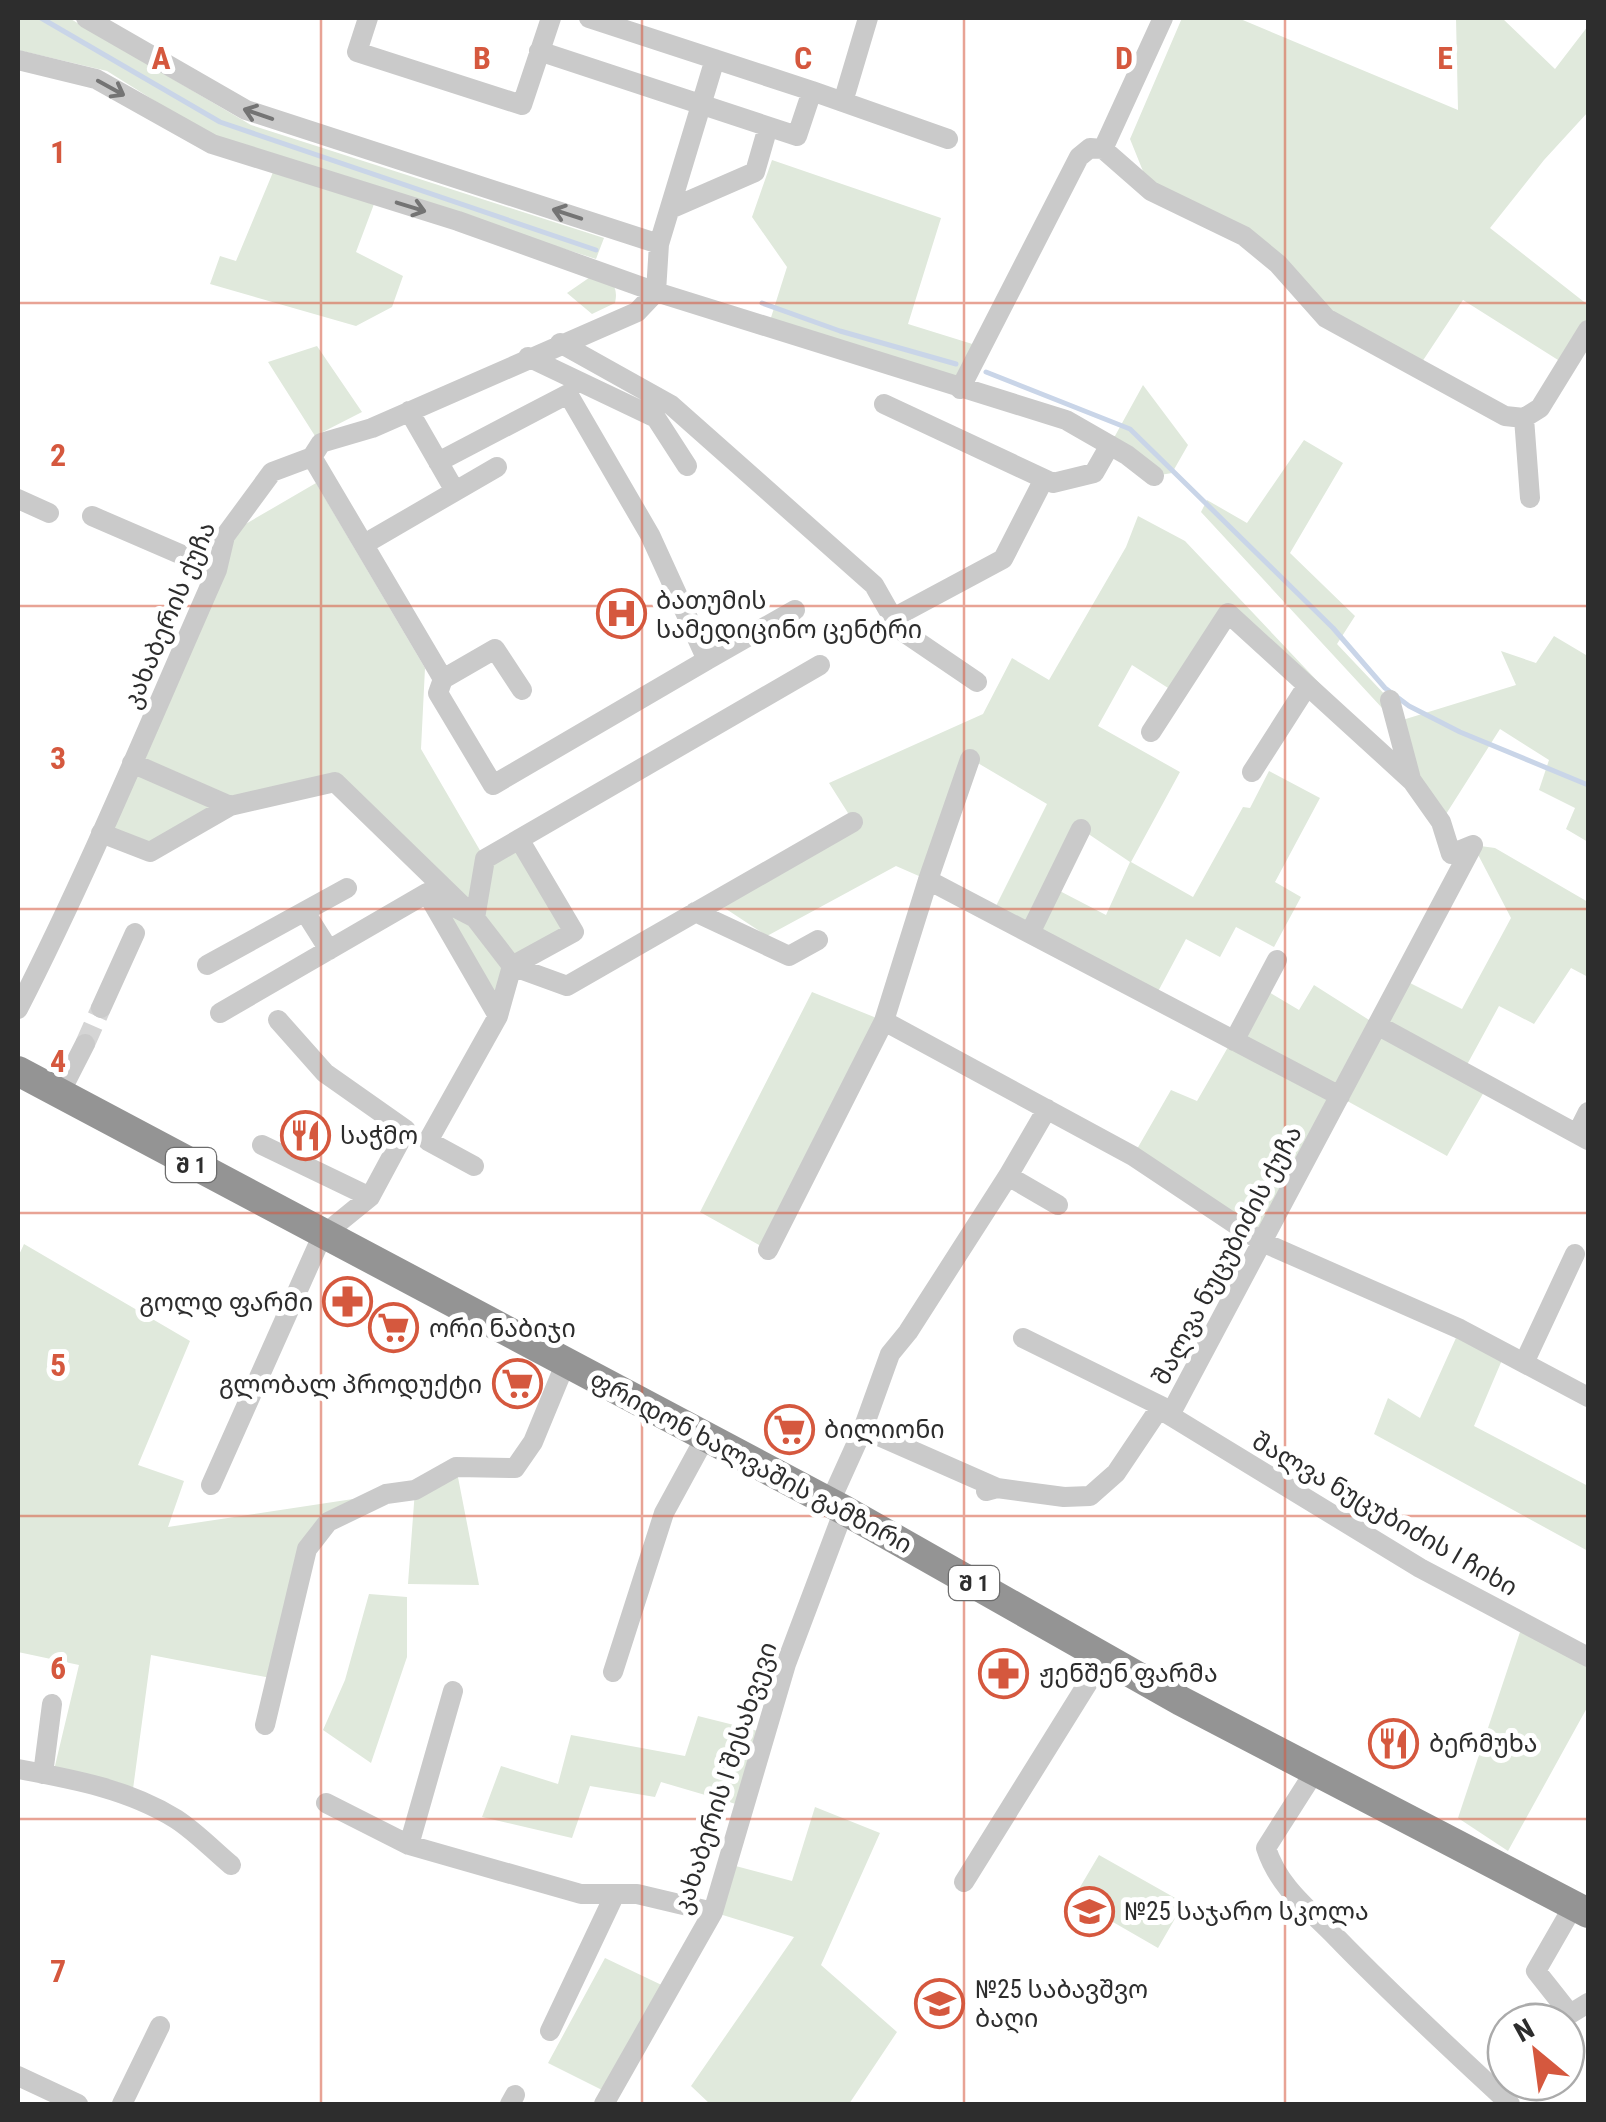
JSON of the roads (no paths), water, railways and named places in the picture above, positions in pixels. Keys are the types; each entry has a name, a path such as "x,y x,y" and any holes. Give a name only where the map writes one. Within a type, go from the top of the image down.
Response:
{"highway":[{"name":"ფრიდონ ხალვაშის გამზირი","path":"18,1071 322,1236 837,1506 1314,1771 1581,1909"}],"street":[{"path":"86,18 246,110 659,244"},
{"path":"368,18 357,52 522,105 550,18"},
{"path":"590,18 948,139"},
{"path":"843,102 868,18"},
{"path":"1103,148 1164,18"},
{"path":"540,51 797,136 812,91"},
{"path":"656,292 659,244 715,59"},
{"path":"18,60 96,79 212,144 458,221 656,292 1066,420 1154,476"},
{"path":"670,209 755,172 768,127"},
{"path":"960,390 1079,157 1090,148 1103,148 1151,191 1244,236 1278,264 1326,318 1505,416 1524,418 1540,408 1588,330"},
{"name":"კახაბერის ქუჩა","path":"18,1010 60,928 217,570 225,536 272,472 312,457 321,443 372,428 637,312 656,292"},
{"path":"560,343 671,405 874,585 898,629 977,682"},
{"path":"528,358 656,418 687,466"},
{"path":"438,462 568,394 650,534 707,660"},
{"path":"884,404 1053,483 1094,473 1110,446"},
{"path":"410,411 455,491"},
{"path":"1524,418 1530,498"},
{"path":"312,457 442,678 438,693 493,786 795,610"},
{"path":"373,538 497,467"},
{"path":"893,618 1003,559 1044,479"},
{"path":"18,499 48,513"},
{"path":"92,516 217,570"},
{"path":"1150,732 1228,614 1412,781"},
{"path":"442,678 495,649 522,690"},
{"path":"475,918 485,859 820,665"},
{"path":"1252,772 1307,686"},
{"path":"1390,700 1412,781"},
{"path":"768,1250 884,1021 970,759"},
{"path":"132,763 230,806"},
{"name":"შალვა ნუცუბიძის ქუჩა","path":"863,1429 992,1490 1090,1496 1116,1473 1166,1410 1262,1242 1473,845 1451,854 1441,822 1412,781"},
{"path":"101,833 150,852 230,806 335,782 475,918 512,966 567,986 853,822"},
{"path":"1030,933 1081,829"},
{"path":"474,1166 428,1141 498,1016 512,966 574,932 519,839"},
{"path":"928,880 1340,1096"},
{"path":"207,965 347,888"},
{"path":"427,893 475,918"},
{"path":"220,1013 427,893"},
{"path":"427,893 498,1016"},
{"path":"305,912 329,950"},
{"path":"695,912 789,956 818,940"},
{"path":"101,1008 135,934"},
{"path":"1234,1041 1277,960"},
{"path":"211,1486 322,1236 370,1198 406,1130 325,1073 278,1020"},
{"path":"884,1021 1133,1156 1262,1242 1460,1329 1588,1397"},
{"path":"1377,1026 1582,1137 1588,1112"},
{"path":"60,1094 85,1044"},
{"name":"კახაბერის I შესახვევი","path":"604,2104 713,1912 786,1664 890,1354 1008,1176 1046,1109"},
{"path":"262,1144 370,1198"},
{"path":"1008,1176 1058,1204"},
{"path":"1524,1363 1576,1254"},
{"name":"შალვა ნუცუბიძის I ჩიხი","path":"1023,1338 1166,1410 1420,1568 1588,1657"},
{"path":"265,1726 307,1550 328,1522 386,1494 415,1490 456,1467 514,1468 533,1442 566,1362"},
{"path":"613,1672 664,1513 706,1436"},
{"path":"964,1882 1104,1657"},
{"path":"409,1845 454,1691"},
{"path":"44,1774 52,1704"},
{"path":"18,1769 91,1783 176,1820 231,1865"},
{"path":"1314,1771 1266,1848 1273,1869 1288,1891 1510,2104"},
{"path":"326,1804 409,1845 581,1894 636,1894 713,1912"},
{"path":"550,2030 615,1894"},
{"path":"1581,1909 1536,1970 1570,2014 1588,2003"},
{"path":"122,2104 160,2026"},
{"path":"18,2076 78,2104"}],"waterway":[{"path":"41,18 220,122 596,250"},
{"path":"762,303 840,331 956,364"},
{"path":"986,372 1130,429 1333,628 1385,688 1409,706 1460,732 1588,785"}],"tunnel":[{"path":"85,1044 101,1008"}],"place":[{"name":"ბათუმის სამედიცინო ცენტრი","path":"621,614"},
{"name":"საჭმო","path":"305,1135"},
{"name":"გოლდ ფარმი","path":"348,1302"},
{"name":"ორი ნაბიჯი","path":"394,1328"},
{"name":"გლობალ პროდუქტი","path":"517,1384"},
{"name":"ბილიონი","path":"789,1429"},
{"name":"ჟენშენ ფარმა","path":"1004,1673"},
{"name":"ბერმუხა","path":"1394,1743"},
{"name":"№25 საჯარო სკოლა","path":"1089,1911"},
{"name":"№25 საბავშვო ბაღი","path":"940,2003"}]}
